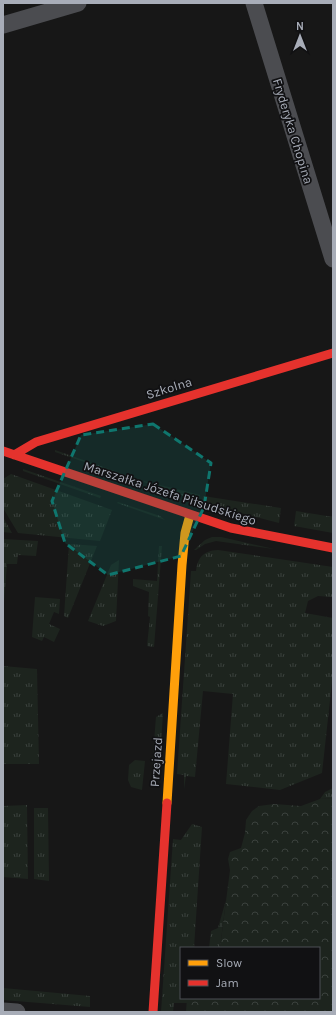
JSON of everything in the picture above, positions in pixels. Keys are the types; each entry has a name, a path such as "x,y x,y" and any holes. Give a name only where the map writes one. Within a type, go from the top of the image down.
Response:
{"street":[{"path":"3,25 78,3"},
{"name":"Fryderyka Chopina","path":"254,3 333,259"},
{"name":"Szkolna","path":"14,455 36,442 333,353"},
{"name":"Marszałka Józefa Piłsudskiego","path":"3,451 190,515 252,533 333,548"},
{"name":"Przejazd","path":"153,1012 182,565 185,533 190,515"},
{"path":"3,1011 17,1012"}],"highlighted area":[{"path":"153,424 211,463 204,507 181,556 108,575 65,543 52,501 81,435"}],"green space":[{"path":"55,450 140,480 140,481 55,452"},
{"path":"23,469 101,496 100,498 23,471"},
{"path":"11,474 112,510 100,541 18,533 3,508 3,479"},
{"path":"144,481 200,495 198,501"},
{"path":"203,496 281,508 279,523 202,503"},
{"path":"118,502 160,516 165,520 117,503"},
{"path":"296,511 333,517 333,533 294,526"},
{"path":"3,517 12,533 3,532"},
{"path":"212,537 221,537 274,549 216,541 205,544 194,550 205,540"},
{"path":"3,539 38,541 36,556 18,555 17,564 7,564 3,616"},
{"path":"69,544 97,546 68,618 64,616"},
{"path":"159,546 162,546 154,647 147,646 150,617 148,616 149,592 133,586 133,579 157,581"},
{"path":"218,550 333,567 333,597 318,596 308,601 305,613 333,618 333,673 322,773 280,790 226,784 233,694 203,691 195,777 186,776 184,789 184,775 177,774 191,571 196,571 200,558 205,553"},
{"path":"119,560 116,621 103,626 88,621 111,565"},
{"path":"35,597 60,599 59,614 54,612 49,624 60,629 54,642 44,637 42,641 32,637"},
{"path":"3,666 37,669 39,764 3,764"},
{"path":"163,713 159,774 152,767 156,717"},
{"path":"135,760 145,761 142,790 131,787 128,780 129,765"},
{"path":"333,788 333,798 320,799 325,792"},
{"path":"333,798 333,1012 186,1012 187,999 320,999 320,947 220,947 230,870 228,859 230,852 241,848 245,833 246,820 252,811 259,806 274,804 301,806 320,799"},
{"path":"27,805 28,879 3,877 3,806"},
{"path":"34,808 48,808 49,881 34,879"},
{"path":"192,824 202,827 194,947 180,947 180,999 187,999 187,1003 174,1003 173,1012 161,1012 173,839 181,840"},
{"path":"226,900 220,947 209,947 211,931 218,928"},
{"path":"3,988 90,996 90,1007 3,1000"}],"traffic: slow":[{"path":"167,803 182,565 185,533 190,515"}],"traffic: jam":[{"path":"14,455 36,442 333,353"},
{"path":"3,451 231,528 333,548"},
{"path":"153,1012 167,803"}]}
